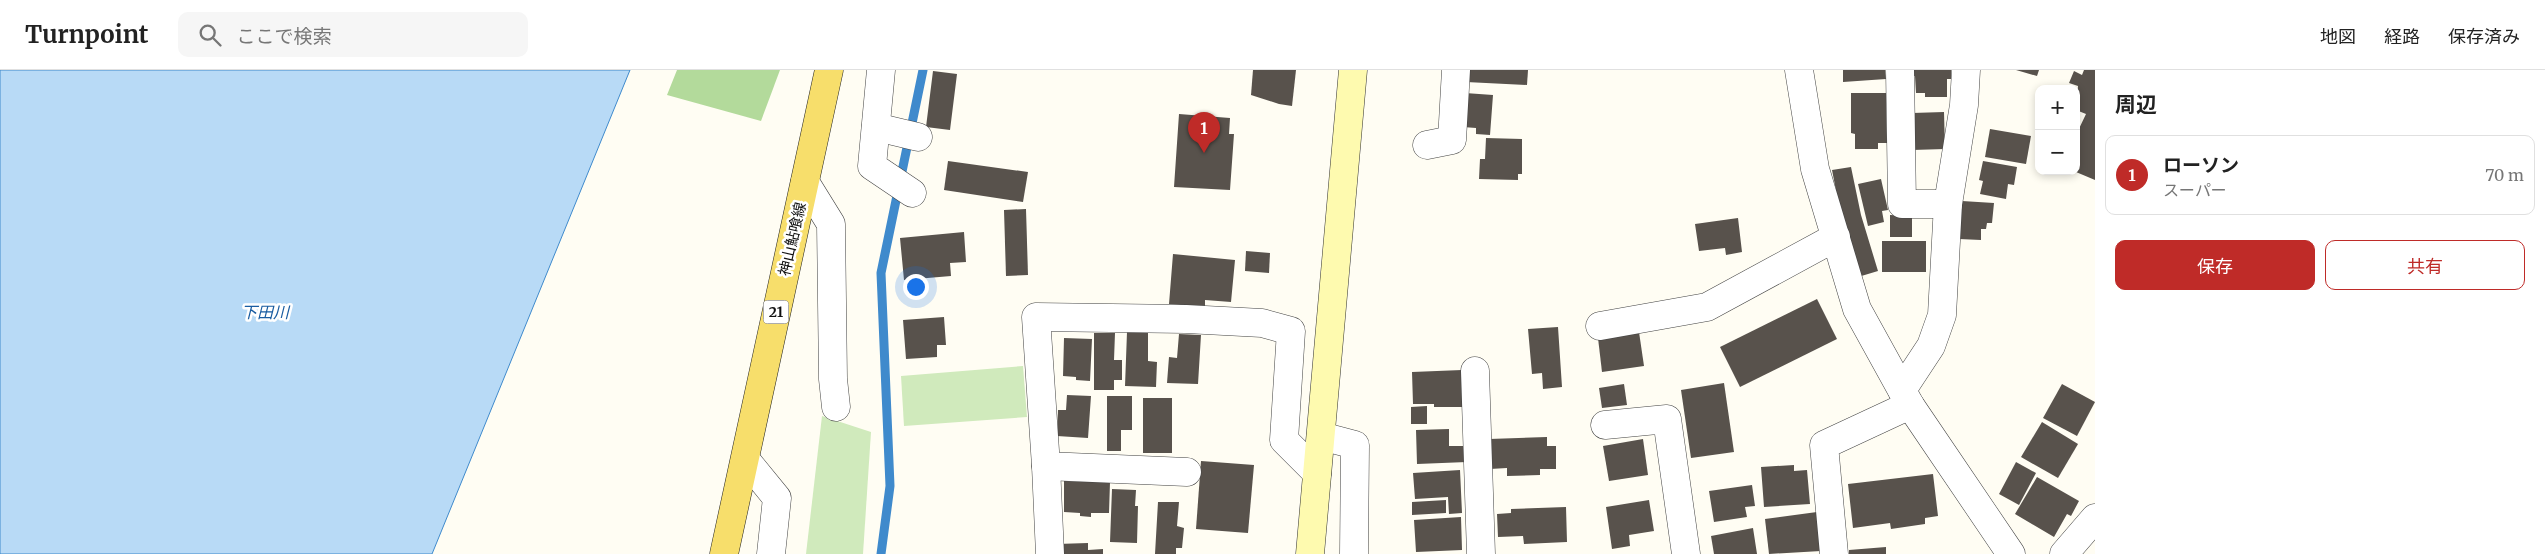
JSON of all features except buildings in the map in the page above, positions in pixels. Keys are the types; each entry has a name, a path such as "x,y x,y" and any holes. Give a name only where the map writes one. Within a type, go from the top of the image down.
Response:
{"main road":[{"name":"神山鮎喰線","path":"724,554 746,460 747,441 829,70"}],"street":[{"path":"881,70 872,166 912,193"},
{"path":"1310,554 1353,70"},
{"path":"1427,146 1452,140 1456,70"},
{"path":"1799,70 1815,169 1857,309 1906,397 2011,554"},
{"path":"1900,70 1902,204 1948,204"},
{"path":"1834,554 1824,445 1906,397 1931,346 1942,315 1948,204 1964,105 1966,70"},
{"path":"876,127 918,137"},
{"path":"805,182 831,224 833,379 836,407"},
{"path":"1600,326 1707,307 1836,238"},
{"path":"1050,554 1036,317 1186,319 1262,323 1292,331 1284,440 1317,473"},
{"path":"1475,371 1481,554"},
{"path":"1605,425 1667,418 1686,554"},
{"path":"1321,436 1355,445 1354,554"},
{"path":"746,460 777,498 770,554"},
{"path":"1046,466 1187,472"},
{"path":"2064,554 2095,518"}],"green space":[{"path":"677,70 780,70 761,121 667,95"},
{"path":"1023,366 1027,417 904,426 901,376"},
{"path":"822,416 871,432 863,554 806,554"}],"water":[{"name":"下田川","path":"0,70 630,70 432,554 0,554"}],"waterway":[{"path":"881,554 890,486 881,273 923,70"}],"place":[{"name":"ローソン","path":"1204,153"}]}
